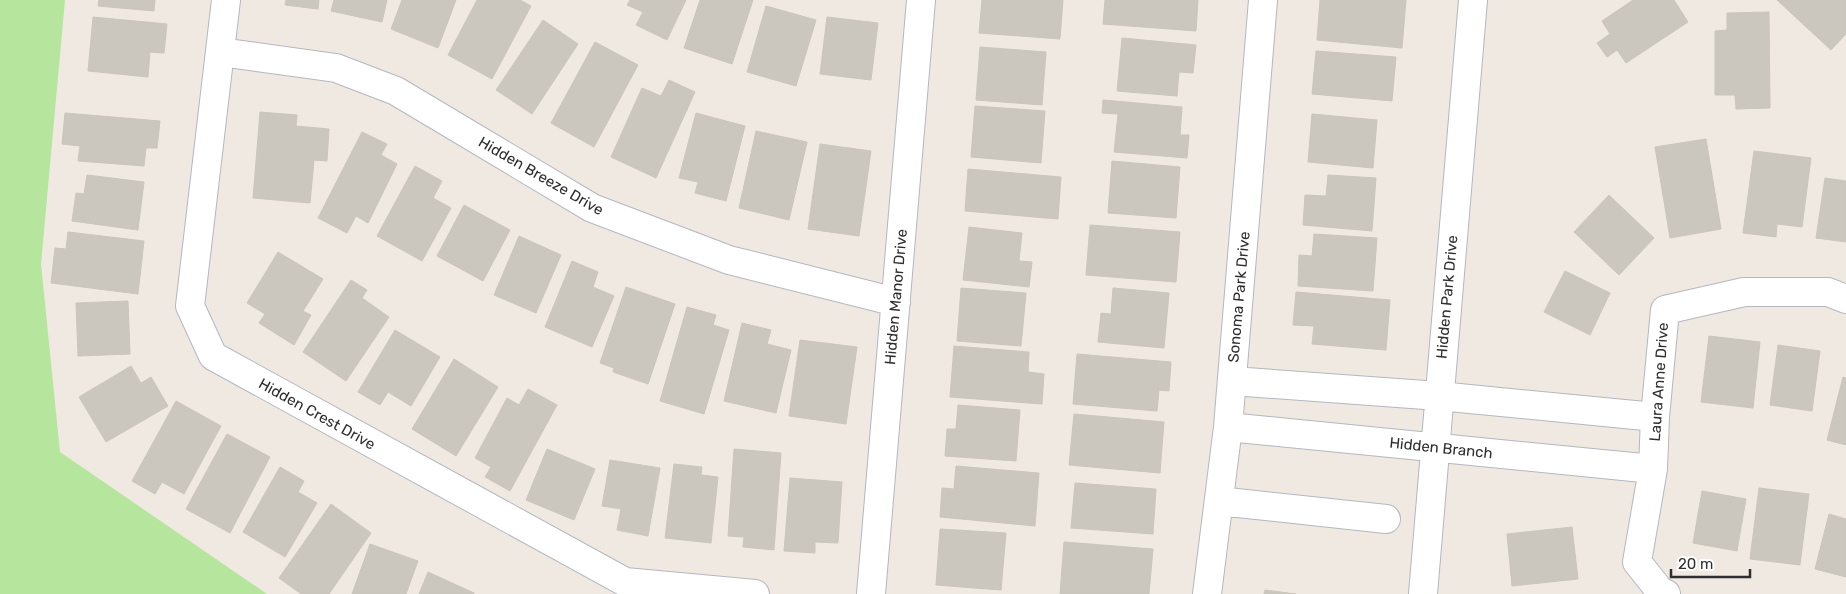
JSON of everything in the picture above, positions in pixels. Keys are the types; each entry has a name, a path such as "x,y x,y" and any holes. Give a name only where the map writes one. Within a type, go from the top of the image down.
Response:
{"street":[{"name":"Hidden Crest Drive","path":"226,0 190,306 213,356 625,582 756,594"},
{"name":"Hidden Manor Drive","path":"872,594 920,0"},
{"name":"Sonoma Park Drive","path":"1208,594 1228,427 1263,0"},
{"name":"Hidden Park Drive","path":"1423,594 1472,0"},
{"name":"Hidden Breeze Drive","path":"220,52 336,68 396,91 592,208 728,260 896,302"},
{"name":"Laura Anne Drive","path":"1666,594 1660,591 1637,562 1653,469 1655,417 1665,310 1744,292 1828,292 1846,299"},
{"path":"1232,381 1439,396 1655,417"},
{"name":"Hidden Branch","path":"1228,427 1653,469"},
{"path":"1219,501 1386,519"}],"green space":[{"path":"0,0 65,0 41,264 60,452 267,594 0,594"}],"building":[{"path":"99,0 155,0 154,11 98,6"},
{"path":"286,0 319,0 318,9 285,5"},
{"path":"334,0 387,0 382,22 331,11"},
{"path":"402,0 456,0 438,48 391,29"},
{"path":"477,0 520,0 531,6 492,79 448,55"},
{"path":"630,0 686,0 667,40 636,25 643,12 627,5"},
{"path":"700,0 753,0 732,64 684,48"},
{"path":"982,0 1063,0 1060,39 979,33"},
{"path":"1105,0 1198,0 1196,31 1103,24"},
{"path":"1320,0 1406,0 1402,48 1317,40"},
{"path":"1633,0 1674,0 1688,22 1626,63 1617,50 1607,57 1597,43 1610,34 1602,21"},
{"path":"1777,0 1846,0 1846,34 1831,50"},
{"path":"766,6 816,20 796,86 747,72"},
{"path":"1769,12 1770,108 1736,109 1735,95 1715,95 1715,31 1727,30 1727,13"},
{"path":"93,17 167,24 164,53 150,52 148,77 88,71"},
{"path":"827,17 878,23 871,80 820,74"},
{"path":"543,20 578,44 532,114 496,90"},
{"path":"1122,38 1196,45 1193,73 1179,72 1177,96 1117,91"},
{"path":"595,42 638,65 594,147 551,123"},
{"path":"980,47 1046,52 1042,105 976,100"},
{"path":"1316,51 1396,57 1392,101 1312,94"},
{"path":"669,80 695,92 656,178 611,157 642,88 661,96"},
{"path":"1103,100 1182,107 1180,135 1189,135 1187,158 1114,152 1118,114 1102,113"},
{"path":"975,106 1045,111 1041,163 971,157"},
{"path":"260,112 297,115 296,126 329,129 327,161 314,160 310,203 253,198"},
{"path":"65,113 160,121 157,148 146,148 144,166 78,161 80,146 62,144"},
{"path":"696,113 745,126 726,201 695,193 698,182 679,178"},
{"path":"1312,114 1377,120 1373,168 1308,162"},
{"path":"756,131 807,142 789,220 739,208"},
{"path":"362,132 387,144 381,155 397,164 368,223 356,216 347,233 318,218"},
{"path":"1706,139 1721,229 1670,238 1655,147"},
{"path":"820,144 871,151 859,236 808,229"},
{"path":"1754,151 1811,158 1802,227 1777,224 1776,237 1743,233"},
{"path":"1112,161 1180,167 1176,218 1108,213"},
{"path":"415,166 442,181 433,198 451,208 422,261 377,236"},
{"path":"968,169 1061,177 1058,219 965,211"},
{"path":"87,175 144,182 138,230 72,221 76,193 84,194"},
{"path":"1328,175 1376,178 1372,231 1303,225 1305,195 1326,196"},
{"path":"1825,178 1846,181 1846,242 1816,238"},
{"path":"1609,195 1654,238 1619,275 1574,232"},
{"path":"464,205 510,230 483,281 437,256"},
{"path":"1090,225 1180,232 1176,282 1086,275"},
{"path":"969,227 1022,233 1019,261 1032,262 1029,287 963,280"},
{"path":"68,232 144,241 138,294 51,283 55,248 66,249"},
{"path":"1314,234 1377,238 1373,291 1298,286 1299,255 1312,256"},
{"path":"519,236 561,255 536,313 494,295"},
{"path":"278,252 323,279 303,311 311,315 294,345 259,323 265,314 247,303"},
{"path":"572,261 598,272 593,287 614,296 592,347 545,327"},
{"path":"1565,271 1610,293 1590,335 1544,312"},
{"path":"351,280 367,290 362,298 389,317 346,381 303,352"},
{"path":"626,287 675,304 648,384 613,372 614,368 600,363"},
{"path":"961,288 1026,293 1021,346 957,341"},
{"path":"1113,288 1169,293 1164,348 1098,342 1101,313 1111,314"},
{"path":"1296,292 1390,300 1386,350 1312,344 1314,326 1293,325"},
{"path":"128,301 130,354 78,356 76,303"},
{"path":"687,307 716,315 713,325 729,330 704,414 660,401"},
{"path":"742,323 771,330 767,344 791,350 776,413 724,401"},
{"path":"395,330 440,357 411,406 388,392 380,405 358,392"},
{"path":"1709,336 1760,342 1753,408 1701,402"},
{"path":"800,340 857,347 846,424 789,416"},
{"path":"1778,345 1820,351 1812,411 1770,405"},
{"path":"954,346 1029,352 1028,372 1044,374 1042,404 950,397"},
{"path":"1077,354 1171,362 1169,391 1159,390 1157,411 1073,404"},
{"path":"454,359 498,387 456,456 412,429"},
{"path":"131,366 141,383 151,377 168,406 106,442 79,397"},
{"path":"1843,377 1846,378 1846,445 1827,440"},
{"path":"528,389 557,405 510,491 485,477 491,467 475,458 507,398 519,405"},
{"path":"176,401 221,426 184,494 162,482 155,494 132,481"},
{"path":"958,405 1020,410 1016,461 945,456 947,429 956,429"},
{"path":"1074,414 1164,422 1160,473 1069,465"},
{"path":"227,434 270,457 230,533 186,509"},
{"path":"547,449 595,469 574,520 526,500"},
{"path":"734,449 781,453 774,550 743,547 744,537 728,536"},
{"path":"610,460 660,468 648,536 617,530 621,509 602,506"},
{"path":"674,464 702,467 701,475 718,477 711,543 665,538"},
{"path":"956,466 1039,473 1035,526 940,517 942,488 954,489"},
{"path":"280,467 304,481 298,492 317,503 285,557 243,532"},
{"path":"790,478 842,482 838,543 815,542 815,553 784,551"},
{"path":"1075,483 1156,489 1153,534 1071,528"},
{"path":"1759,488 1809,494 1800,565 1750,559"},
{"path":"1702,491 1746,499 1737,551 1693,543"},
{"path":"331,504 371,533 329,594 301,594 279,578"},
{"path":"1829,514 1846,519 1846,577 1815,569"},
{"path":"1572,527 1578,579 1512,586 1507,534"},
{"path":"940,529 1006,533 1001,590 936,585"},
{"path":"1064,542 1153,549 1149,594 1060,594"},
{"path":"370,544 418,561 406,594 352,594"},
{"path":"428,572 474,593 474,594 419,594"},
{"path":"1265,590 1296,594 1264,594"}]}
